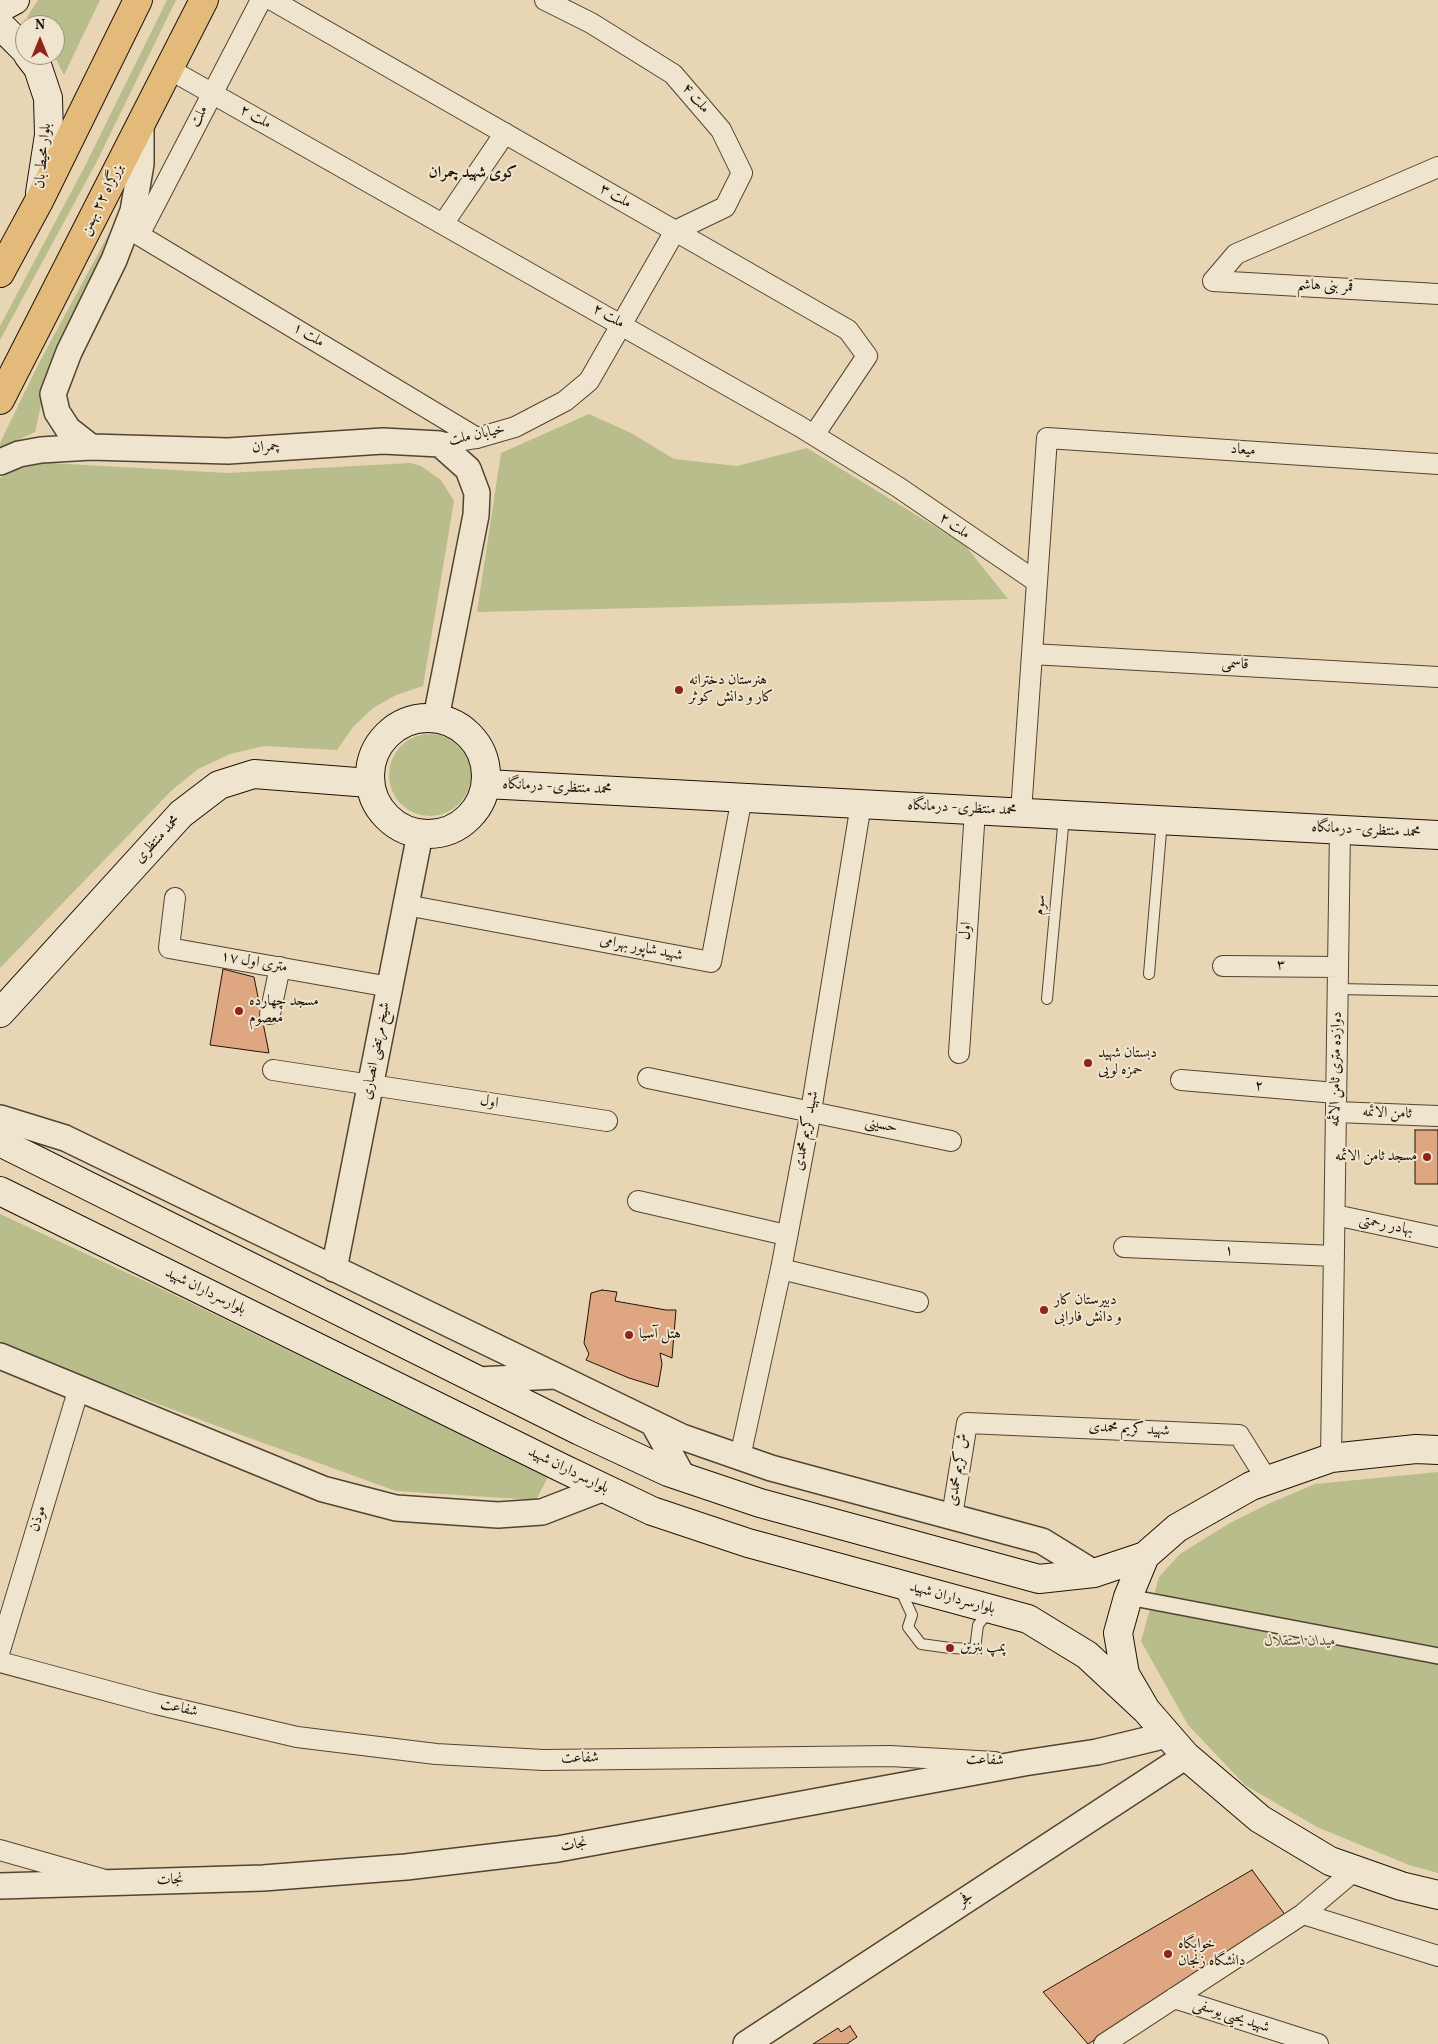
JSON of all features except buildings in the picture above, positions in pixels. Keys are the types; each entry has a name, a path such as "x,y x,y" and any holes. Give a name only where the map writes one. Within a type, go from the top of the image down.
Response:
{"highway":[{"path":"0,273 39,201 138,0"},
{"name":"بزرگراه ۲۲ بهمن","path":"0,400 204,0"}],"main road":[{"path":"0,8 16,0"},
{"path":"0,25 15,40"},
{"name":"بلوار محیط بان","path":"36,65 48,98 49,135 39,201"},
{"path":"420,718 436,718 450,722 464,730 474,740 484,761 486,784 482,798 474,812 463,822 450,830 435,834 420,834 405,830 392,822 381,811 374,798 370,784 370,768 374,753 381,740 392,730 406,722 420,718"},
{"name":"محمد منتظری","path":"0,1013 181,814 219,785 254,774 370,784"},
{"name":"محمد منتظری- درمانگاه","path":"486,784 1438,835"},
{"path":"0,1142 588,1435 668,1472 760,1503 1039,1579 1094,1573 1145,1556 1177,1528 1252,1486 1332,1458 1416,1449 1438,1450"},
{"name":"بلوارسرداران شهید","path":"0,1191 652,1511 748,1543 1028,1619 1087,1655 1146,1710"},
{"path":"1145,1556 1128,1597 1118,1633 1125,1674 1146,1710 1167,1735 1186,1756 1260,1819 1330,1861 1401,1886 1438,1895"}],"street":[{"name":"ملت","path":"139,235 261,0"},
{"name":"ملت ۳","path":"272,0 848,330 867,356 814,435"},
{"name":"ملت ۴","path":"545,0 592,23 673,74 721,130 742,173 724,207 675,231"},
{"name":"ملت ۲","path":"169,69 814,435 898,487 1037,582"},
{"path":"91,447 68,429 57,412 53,394 69,352 114,260 133,211 142,164 142,124"},
{"path":"443,224 504,133"},
{"name":"قمر بنی هاشم","path":"1438,167 1236,254 1213,281 1438,294"},
{"name":"خیابان ملت","path":"440,444 477,438 515,427 565,401 589,381 675,231"},
{"name":"ملت ۱","path":"139,235 477,438"},
{"name":"میعاد","path":"1037,582 1047,438 1438,464"},
{"name":"چمران","path":"0,462 19,454 41,450 91,447 228,451 383,441 440,444"},
{"name":"خیابان ملت","path":"436,718 476,515 477,493 468,468 440,444"},
{"path":"1021,812 1037,582"},
{"name":"قاسمی","path":"1032,654 1438,677"},
{"name":"شهید شاپور بهرامی","path":"406,905 711,962 742,798"},
{"name":"شهید کریم محمدی","path":"740,1457 781,1269 811,1111 861,804"},
{"name":"اول","path":"959,1053 975,810"},
{"name":"دوازده متری ثامن الائمه","path":"1332,1458 1340,830"},
{"name":"شیخ مرتضی انصاری","path":"334,1269 420,834"},
{"name":"۱۷ متری اول","path":"175,898 169,948 390,987"},
{"name":"۳","path":"1223,966 1338,967"},
{"path":"270,1014 280,967"},
{"name":"اول","path":"274,1070 607,1121"},
{"name":"حسینی","path":"648,1078 951,1141"},
{"name":"۲","path":"1181,1080 1336,1102"},
{"name":"ثامن الائمه","path":"1336,1102 1438,1116"},
{"path":"0,1118 65,1138 682,1437 771,1468 1042,1541 1094,1573"},
{"path":"638,1201 786,1235"},
{"name":"بهادر رحمتی","path":"1335,1215 1438,1237"},
{"name":"۱","path":"1124,1247 1334,1256"},
{"path":"781,1269 918,1302"},
{"path":"0,1356 323,1489 396,1508 498,1515 542,1512 604,1488"},
{"path":"479,1380 556,1376"},
{"name":"موذن","path":"0,1650 79,1388"},
{"path":"653,1423 683,1477"},
{"name":"شهید کریم محمدی","path":"967,1423 1239,1435 1267,1480"},
{"name":"ش کریم محمدی","path":"952,1516 967,1423"},
{"path":"1128,1597 1438,1656"},
{"name":"شفاعت","path":"0,1662 156,1704 297,1737 436,1754 543,1760 890,1756 1024,1763 1096,1752 1167,1735"},
{"name":"فجر","path":"746,2044 1186,1756"},
{"name":"نجات","path":"0,1886 264,1878 406,1866 558,1849 1024,1763"},
{"name":"نجات","path":"0,1850 117,1883"},
{"path":"1104,2044 1303,1914 1355,1870"},
{"path":"1303,1914 1438,1956"},
{"name":"شهید یحیی یوسفی","path":"1174,1998 1318,2044"}],"lane":[{"name":"سوم","path":"1047,999 1064,815"},
{"path":"1149,974 1162,820"},
{"path":"1338,989 1438,991"},
{"path":"898,1584 912,1615 908,1627 921,1644 975,1649 978,1625 990,1609"}],"green space":[{"path":"38,0 100,0 64,75 59,65 65,65 65,15 28,15"},
{"path":"167,0 176,0 96,163 0,340 0,326 85,166"},
{"path":"127,200 45,387 35,432 0,449 0,443 38,365"},
{"path":"589,414 631,433 674,459 737,466 807,448 965,545 1008,599 477,612 501,453"},
{"path":"32,462 228,473 410,463 421,466 441,480 454,501 423,686 396,695 373,708 353,727 337,750 264,746 230,754 198,769 171,791 0,968 0,478 18,467"},
{"path":"430,734 446,737 459,746 468,759 471,775 468,791 459,804 446,813 430,816 414,813 401,804 392,791 389,775 392,759 401,746 414,737"},
{"path":"0,1214 164,1290 548,1477 536,1500 396,1491 0,1345"},
{"name":"میدان استقلال","path":"1438,1472 1438,1873 1409,1865 1317,1827 1245,1785 1188,1725 1141,1641 1159,1577 1180,1554 1230,1523 1315,1484"}],"place":[{"name":"هنرستان دخترانه کار و دانش کوثر","path":"679,690"},
{"name":"مسجد چهارده معصوم","path":"239,1011"},
{"name":"دبستان شهید حمزه لویی","path":"1088,1063"},
{"name":"مسجد ثامن الائمه","path":"1427,1157"},
{"name":"دبیرستان کار و دانش فارابی","path":"1044,1310"},
{"name":"هتل آسیا","path":"629,1335"},
{"name":"پمپ بنزین","path":"950,1648"},
{"name":"خوابگاه دانشگاه زنجان","path":"1168,1954"}],"district":[{"name":"کوی شهید چمران","path":"473,174"}]}
